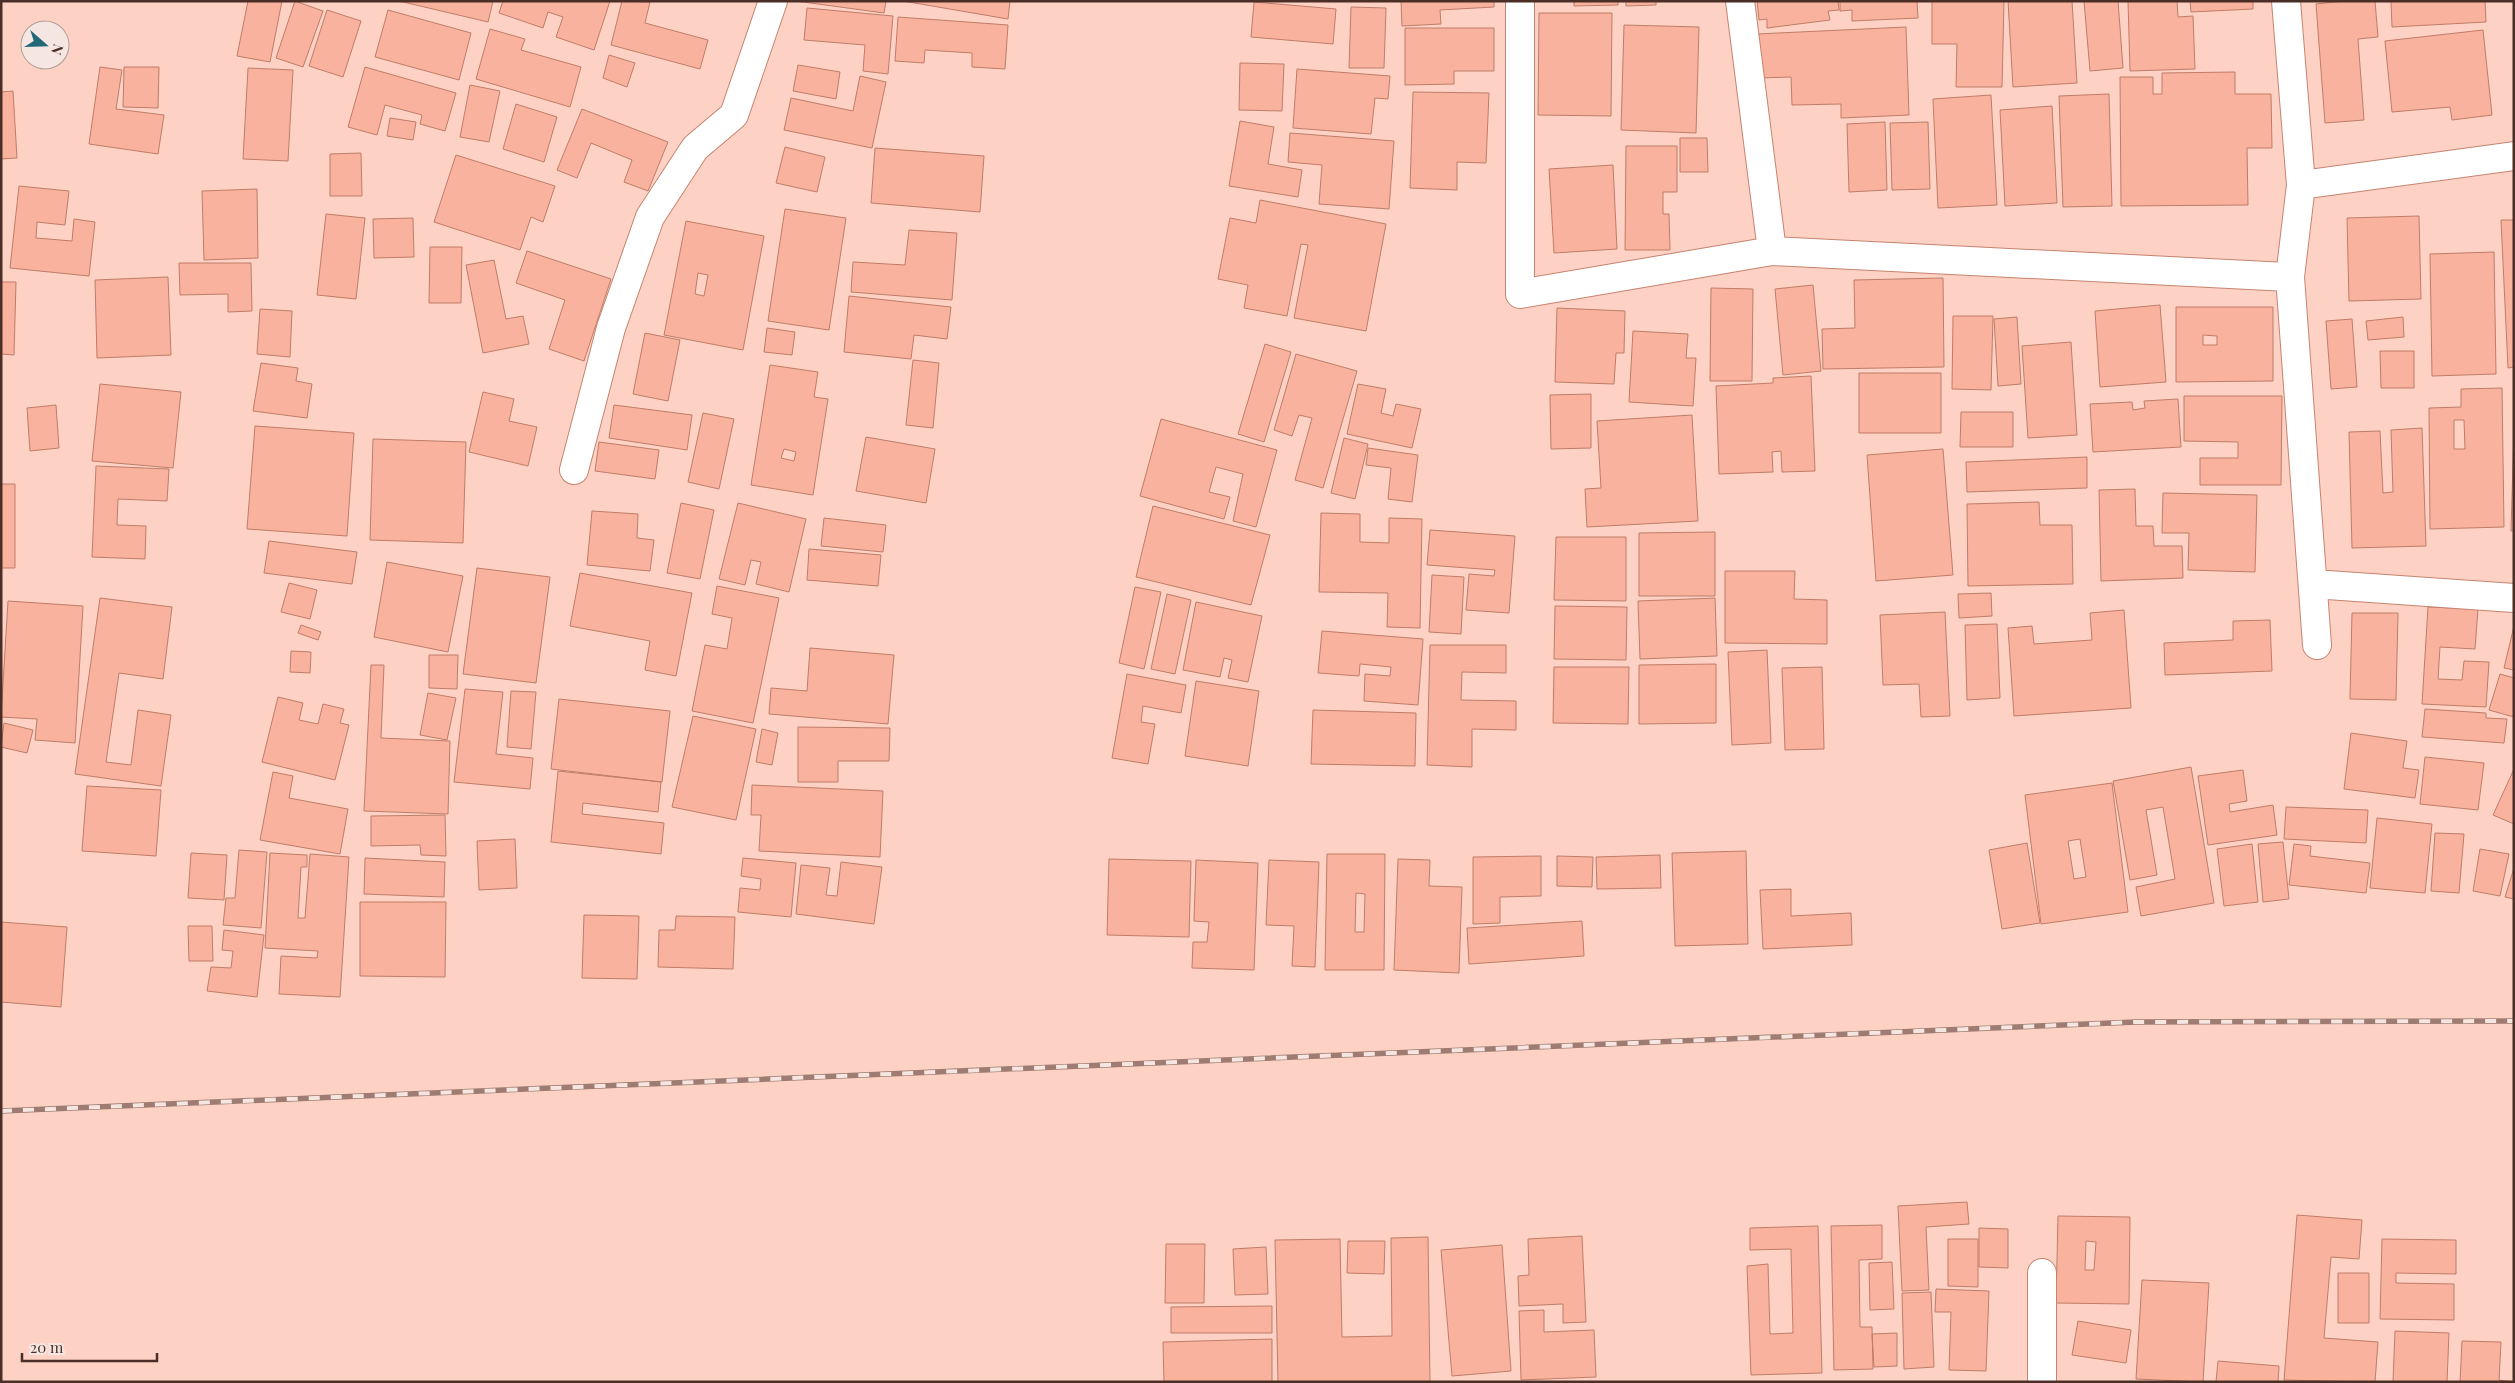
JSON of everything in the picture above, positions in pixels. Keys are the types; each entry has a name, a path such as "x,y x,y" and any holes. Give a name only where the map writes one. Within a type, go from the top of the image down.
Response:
{"street":[{"path":"574,470 611,328 650,217 695,148 734,115 773,1"},
{"path":"1520,1 1520,294 1772,251 2290,277"},
{"path":"1740,1 1772,251"},
{"path":"2286,1 2301,185 2290,277 2317,645"},
{"path":"2301,185 2514,156"},
{"path":"2313,584 2514,598"},
{"path":"2042,1273 2042,1382"}],"building":[{"path":"248,1 282,1 270,62 237,56"},
{"path":"295,1 323,11 303,67 276,58"},
{"path":"399,1 493,1 488,22"},
{"path":"503,1 610,1 594,50 556,37 563,17 548,12 543,28 499,13"},
{"path":"622,1 650,2 645,23 708,40 700,69 611,45"},
{"path":"796,1 886,1 884,13"},
{"path":"903,1 1010,1 1008,19"},
{"path":"1401,1 1494,1 1494,7 1440,10 1441,24 1402,26"},
{"path":"1574,1 1618,1 1618,5 1574,6"},
{"path":"1626,1 1656,1 1656,5 1626,6"},
{"path":"1757,1 1838,1 1839,10 1828,11 1830,20 1767,28 1767,19 1759,20"},
{"path":"1840,1 1917,1 1918,18 1852,21 1852,10 1840,11"},
{"path":"1932,1 2004,1 2002,87 1956,87 1957,44 1932,44"},
{"path":"2008,1 2072,1 2077,83 2013,87"},
{"path":"2084,1 2118,1 2123,68 2090,71"},
{"path":"2128,1 2177,1 2178,17 2193,16 2195,69 2130,71"},
{"path":"2190,1 2253,1 2253,9 2191,12"},
{"path":"2344,1 2375,1 2378,37 2358,39 2364,120 2325,123 2316,4"},
{"path":"2391,1 2485,1 2486,22 2392,27"},
{"path":"1254,2 1336,9 1333,44 1251,37"},
{"path":"1351,7 1386,8 1384,68 1349,68"},
{"path":"807,8 893,16 888,74 863,71 865,45 804,40"},
{"path":"327,10 361,21 343,77 309,66"},
{"path":"388,10 471,33 459,80 375,57"},
{"path":"1539,13 1612,13 1611,116 1538,115"},
{"path":"898,17 1008,25 1005,69 972,67 972,53 925,50 924,63 895,61"},
{"path":"1624,25 1699,27 1696,133 1621,130"},
{"path":"1906,27 1909,115 1841,118 1841,104 1792,105 1791,77 1759,78 1757,34"},
{"path":"1405,28 1494,28 1494,71 1454,71 1454,84 1405,85"},
{"path":"490,29 525,39 521,50 581,67 570,107 476,79"},
{"path":"2483,30 2492,115 2452,120 2450,107 2392,112 2385,41"},
{"path":"609,55 635,63 627,87 603,78"},
{"path":"1240,63 1284,64 1282,111 1239,110"},
{"path":"798,65 840,72 836,99 793,91"},
{"path":"100,67 122,70 116,109 164,115 158,154 89,144"},
{"path":"124,67 159,67 158,108 123,107"},
{"path":"365,67 456,93 445,131 420,124 422,115 385,105 377,135 348,127"},
{"path":"248,68 293,70 288,161 243,159"},
{"path":"1297,69 1390,76 1388,99 1375,98 1371,134 1293,128"},
{"path":"2235,72 2235,94 2271,94 2272,148 2247,148 2248,205 2121,206 2120,77 2153,77 2153,94 2162,94 2162,73"},
{"path":"860,76 886,82 872,148 784,130 791,98 853,111"},
{"path":"470,85 500,91 489,142 460,137"},
{"path":"13,91 17,158 1,159 1,92"},
{"path":"1413,92 1489,93 1486,163 1457,162 1457,190 1410,188"},
{"path":"2109,94 2112,206 2063,207 2059,96"},
{"path":"1991,95 1997,205 1938,208 1933,99"},
{"path":"516,104 557,117 544,162 503,149"},
{"path":"2052,106 2057,203 2005,206 2000,110"},
{"path":"582,109 668,142 648,191 624,182 632,160 591,143 577,178 557,170"},
{"path":"390,118 416,122 413,140 387,136"},
{"path":"1240,121 1274,127 1268,164 1302,170 1298,197 1229,186"},
{"path":"1885,122 1887,190 1849,192 1847,124"},
{"path":"1928,122 1930,189 1892,190 1890,123"},
{"path":"1290,133 1394,141 1389,209 1319,204 1322,165 1288,162"},
{"path":"1680,138 1707,138 1708,172 1680,172"},
{"path":"1626,146 1677,146 1677,192 1663,192 1663,214 1669,214 1670,250 1625,250"},
{"path":"785,147 825,157 817,192 776,183"},
{"path":"875,148 984,156 980,212 871,203"},
{"path":"361,153 362,196 330,196 330,154"},
{"path":"456,155 555,186 543,222 531,217 520,250 434,222"},
{"path":"1613,165 1617,249 1554,253 1549,169"},
{"path":"19,186 69,191 65,225 37,222 36,238 72,241 74,219 95,222 89,276 10,268"},
{"path":"257,189 258,258 204,260 202,191"},
{"path":"1260,200 1386,224 1366,331 1294,318 1308,245 1301,244 1287,316 1244,308 1248,285 1218,279 1230,218 1256,223"},
{"path":"785,209 846,218 829,330 768,321"},
{"path":"326,214 365,218 356,299 317,295"},
{"path":"2419,216 2421,299 2349,301 2347,218"},
{"path":"413,218 414,257 374,258 373,219"},
{"path":"2501,220 2514,220 2514,367 2508,368"},
{"path":"686,221 764,236 743,350 664,335","holes":["698,273 708,275 704,296 695,294"]},
{"path":"909,230 957,233 952,300 851,292 853,262 905,265"},
{"path":"430,247 462,247 461,303 429,303"},
{"path":"527,251 611,279 584,361 549,349 565,300 516,283"},
{"path":"2494,252 2496,374 2432,376 2430,254"},
{"path":"494,260 506,319 523,316 529,344 483,353 466,265"},
{"path":"179,263 251,263 252,311 228,312 228,294 180,295"},
{"path":"168,277 171,355 97,358 95,280"},
{"path":"1943,278 1944,367 1823,369 1822,329 1855,328 1854,280"},
{"path":"1,282 16,282 14,355 1,354"},
{"path":"1813,285 1821,371 1783,375 1775,289"},
{"path":"1711,288 1753,289 1752,381 1710,381"},
{"path":"849,296 951,307 947,339 914,335 911,359 844,352"},
{"path":"2160,305 2166,382 2100,387 2095,311"},
{"path":"2176,307 2273,307 2273,381 2176,382","holes":["2203,335 2217,336 2217,345 2203,345"]},
{"path":"1557,308 1625,311 1624,353 1616,353 1614,384 1555,382"},
{"path":"260,309 292,311 290,357 257,354"},
{"path":"1953,316 1993,316 1991,390 1952,389"},
{"path":"2017,317 2021,384 1998,386 1994,319"},
{"path":"2403,317 2404,337 2368,340 2366,321"},
{"path":"2352,319 2357,387 2331,389 2326,321"},
{"path":"767,328 795,332 792,355 764,352"},
{"path":"1633,331 1688,334 1686,358 1696,358 1693,406 1629,402"},
{"path":"645,333 680,340 668,401 633,394"},
{"path":"2071,342 2077,435 2028,438 2022,346"},
{"path":"1265,344 1291,352 1264,442 1238,434"},
{"path":"2380,351 2414,351 2414,388 2381,388"},
{"path":"1296,354 1357,371 1323,488 1295,480 1312,418 1299,415 1292,436 1274,430"},
{"path":"913,360 939,363 933,428 906,425"},
{"path":"261,363 298,368 296,381 312,384 307,418 253,411"},
{"path":"770,365 818,372 814,397 828,399 813,495 751,485","holes":["784,449 796,452 794,461 781,458"]},
{"path":"1859,373 1941,373 1941,433 1859,433"},
{"path":"1811,376 1815,471 1782,472 1781,451 1772,452 1773,472 1719,474 1716,386 1773,383 1773,378"},
{"path":"100,384 181,392 173,468 92,461"},
{"path":"1358,384 1386,389 1381,413 1393,416 1396,404 1421,409 1412,448 1347,434"},
{"path":"2502,388 2504,527 2430,529 2429,408 2461,407 2461,389","holes":["2454,420 2464,420 2465,449 2454,449"]},
{"path":"483,392 514,399 509,421 537,427 528,466 469,452"},
{"path":"1591,394 1591,448 1551,449 1550,395"},
{"path":"2184,396 2282,396 2281,485 2200,485 2200,458 2238,458 2238,442 2184,441"},
{"path":"2178,399 2181,447 2093,452 2090,404 2132,402 2133,410 2145,408 2144,401"},
{"path":"56,405 59,448 30,451 27,408"},
{"path":"614,405 692,415 687,450 609,438"},
{"path":"1961,412 2013,412 2013,447 1960,447"},
{"path":"703,413 734,419 719,489 688,482"},
{"path":"1692,415 1698,521 1587,527 1585,489 1601,488 1597,421"},
{"path":"1161,419 1277,450 1256,527 1233,521 1243,474 1216,467 1209,492 1230,497 1224,519 1140,496"},
{"path":"255,426 354,433 347,536 247,529"},
{"path":"2514,427 2514,531 2511,531"},
{"path":"2422,428 2426,546 2352,548 2349,432 2380,431 2383,493 2393,492 2391,430"},
{"path":"866,437 935,449 926,503 856,491"},
{"path":"1344,438 1368,444 1355,499 1331,493"},
{"path":"373,439 466,442 463,543 370,540"},
{"path":"599,442 659,450 655,479 595,471"},
{"path":"1368,448 1418,455 1412,502 1388,499 1391,468 1366,465"},
{"path":"1943,449 1953,575 1876,581 1867,455"},
{"path":"2087,457 2087,488 1967,492 1966,462"},
{"path":"96,466 169,469 167,501 118,499 117,525 146,526 145,559 92,557"},
{"path":"1,484 15,484 15,568 1,568"},
{"path":"2135,489 2136,526 2153,526 2154,546 2182,546 2183,578 2101,581 2099,490"},
{"path":"2163,493 2257,495 2255,572 2188,570 2189,533 2162,533"},
{"path":"2039,502 2040,525 2072,525 2073,584 1968,586 1967,504"},
{"path":"681,503 714,510 700,579 667,573"},
{"path":"738,503 806,519 789,592 756,584 761,562 751,560 745,585 719,579"},
{"path":"1153,506 1270,535 1251,605 1136,577"},
{"path":"592,511 638,514 637,538 654,540 650,571 587,565"},
{"path":"1321,513 1360,514 1360,542 1389,543 1389,518 1422,519 1420,628 1387,627 1388,593 1319,592"},
{"path":"824,518 886,525 883,552 821,546"},
{"path":"1430,530 1515,536 1509,613 1466,610 1469,574 1494,576 1495,570 1427,565"},
{"path":"1715,532 1715,596 1639,596 1639,533"},
{"path":"1556,537 1626,537 1626,601 1554,600"},
{"path":"269,541 357,552 352,584 264,573"},
{"path":"809,549 881,555 878,586 807,580"},
{"path":"387,562 463,576 448,652 374,637"},
{"path":"477,568 550,577 536,683 463,674"},
{"path":"1725,571 1795,571 1794,599 1827,600 1827,644 1725,643"},
{"path":"580,573 692,593 676,676 645,670 650,641 570,626"},
{"path":"1432,575 1464,577 1461,634 1429,632"},
{"path":"289,583 317,590 310,619 281,612"},
{"path":"717,586 779,598 753,723 692,711 705,645 727,649 732,618 712,614"},
{"path":"1135,587 1161,592 1144,669 1119,663"},
{"path":"1991,593 1992,616 1959,618 1958,594"},
{"path":"1167,594 1191,600 1175,674 1151,669"},
{"path":"100,598 172,607 163,679 119,673 106,762 131,765 138,710 171,715 161,786 75,774"},
{"path":"1715,598 1717,656 1640,659 1638,601"},
{"path":"8,601 83,606 75,743 35,740 37,719 1,717"},
{"path":"1196,602 1262,616 1248,682 1228,678 1232,660 1224,658 1220,677 1183,670"},
{"path":"1555,606 1627,607 1626,660 1554,659"},
{"path":"2428,607 2478,609 2475,649 2440,647 2438,679 2462,680 2464,661 2489,662 2486,707 2422,704"},
{"path":"2124,610 2131,708 2014,716 2008,628 2032,626 2034,644 2092,640 2090,613"},
{"path":"1945,612 1950,716 1921,717 1919,684 1883,685 1880,615"},
{"path":"2352,613 2398,613 2396,700 2350,699"},
{"path":"2270,620 2272,671 2165,675 2164,643 2233,640 2233,621"},
{"path":"1997,624 2000,698 1967,700 1965,625"},
{"path":"301,625 321,632 318,640 298,633"},
{"path":"2514,626 2514,670 2504,668"},
{"path":"1322,631 1423,639 1418,705 1364,701 1365,674 1390,676 1391,667 1360,664 1359,676 1318,673"},
{"path":"1430,645 1506,645 1506,673 1462,672 1461,700 1516,701 1516,730 1472,729 1472,767 1427,765"},
{"path":"810,648 894,655 888,724 769,714 771,688 807,691"},
{"path":"1767,650 1771,743 1732,745 1728,652"},
{"path":"291,651 311,652 310,673 290,672"},
{"path":"429,655 458,655 457,689 429,688"},
{"path":"1716,664 1716,723 1639,724 1639,665"},
{"path":"371,665 384,665 381,738 450,741 448,814 364,811"},
{"path":"1554,667 1629,667 1628,724 1553,723"},
{"path":"1822,667 1824,749 1785,750 1782,668"},
{"path":"1127,674 1186,685 1181,713 1143,706 1141,722 1155,724 1148,764 1112,758"},
{"path":"2500,674 2514,678 2514,717 2489,710"},
{"path":"1196,681 1259,691 1248,766 1185,756"},
{"path":"465,689 503,692 496,754 533,758 530,789 454,782"},
{"path":"511,691 536,692 531,749 507,747"},
{"path":"428,693 456,698 447,740 420,735"},
{"path":"278,697 303,703 299,720 318,724 323,704 344,709 340,723 349,725 335,780 262,762"},
{"path":"559,699 670,711 662,782 551,769"},
{"path":"2425,709 2486,713 2486,718 2507,719 2504,743 2422,737"},
{"path":"1313,710 1416,713 1415,766 1311,764"},
{"path":"693,716 756,729 736,820 672,807"},
{"path":"4,723 33,730 27,753 1,747"},
{"path":"798,727 890,728 889,761 838,761 838,782 798,782"},
{"path":"762,729 778,733 772,765 756,762"},
{"path":"2351,733 2407,741 2403,768 2419,770 2415,798 2344,789"},
{"path":"2425,757 2484,763 2478,810 2420,804"},
{"path":"2191,767 2214,903 2141,916 2136,887 2175,879 2163,807 2146,810 2157,875 2130,880 2113,781"},
{"path":"2514,769 2514,824 2493,815"},
{"path":"2243,770 2247,801 2229,804 2230,812 2273,805 2277,835 2208,845 2198,776"},
{"path":"558,771 661,782 658,812 583,803 582,814 664,823 661,854 551,842"},
{"path":"273,772 293,776 289,798 348,809 340,854 260,840"},
{"path":"2112,783 2128,912 2041,924 2025,795","holes":["2080,839 2086,877 2074,879 2068,841"]},
{"path":"752,785 883,791 880,857 759,851 761,815 751,815"},
{"path":"87,786 161,790 156,856 82,851"},
{"path":"2286,807 2368,810 2366,843 2284,839"},
{"path":"445,815 446,856 421,855 420,845 371,846 371,816"},
{"path":"2377,818 2432,824 2425,893 2370,888"},
{"path":"2435,833 2464,834 2459,893 2431,891"},
{"path":"515,839 517,888 479,890 477,841"},
{"path":"2283,842 2289,899 2263,902 2258,844"},
{"path":"2027,843 2040,923 2002,929 1989,850"},
{"path":"2252,844 2258,902 2224,906 2217,849"},
{"path":"2294,844 2311,846 2310,856 2370,863 2366,893 2289,885"},
{"path":"2480,849 2509,854 2500,896 2473,891"},
{"path":"239,850 267,852 261,928 223,925 226,898 235,898"},
{"path":"1746,851 1748,944 1675,946 1672,853"},
{"path":"191,853 227,855 224,900 188,898"},
{"path":"270,853 307,855 307,867 301,867 298,918 305,918 310,854 349,857 340,997 279,994 281,956 317,958 318,951 265,948"},
{"path":"1327,854 1385,854 1384,970 1325,970","holes":["1356,893 1365,894 1364,932 1355,932"]},
{"path":"1660,855 1661,888 1597,889 1596,857"},
{"path":"1541,856 1541,896 1500,897 1500,923 1473,924 1473,857"},
{"path":"1557,856 1593,857 1592,887 1557,886"},
{"path":"365,858 445,862 444,897 364,894"},
{"path":"743,858 796,863 791,917 738,912 740,888 760,890 761,879 741,876"},
{"path":"1109,859 1191,861 1189,937 1107,935"},
{"path":"1398,859 1430,860 1429,886 1462,887 1459,973 1394,970"},
{"path":"1196,860 1258,863 1254,970 1192,968 1193,942 1207,942 1209,922 1194,921"},
{"path":"1269,860 1319,862 1315,967 1292,966 1294,926 1266,925"},
{"path":"841,862 882,867 874,924 796,914 801,865 830,868 826,895 837,896"},
{"path":"2514,868 2514,899 2505,897"},
{"path":"1791,889 1791,916 1851,913 1852,945 1763,949 1760,890"},
{"path":"360,902 446,902 445,977 360,976"},
{"path":"584,915 639,916 637,979 582,978"},
{"path":"676,916 735,917 733,969 658,967 659,930 675,930"},
{"path":"1582,921 1584,956 1469,964 1467,928"},
{"path":"1,922 67,927 61,1007 1,1002"},
{"path":"188,926 212,926 213,961 189,961"},
{"path":"224,930 264,935 257,997 207,991 211,967 231,968 233,951 222,950"},
{"path":"1967,1202 1969,1224 1926,1227 1929,1290 1902,1291 1898,1206"},
{"path":"2297,1215 2362,1220 2359,1259 2331,1257 2324,1338 2378,1342 2375,1382 2284,1380"},
{"path":"2058,1216 2130,1217 2129,1304 2056,1303","holes":["2086,1241 2096,1242 2094,1270 2085,1270"]},
{"path":"1882,1225 1882,1259 1859,1260 1860,1327 1872,1327 1873,1369 1834,1370 1831,1226"},
{"path":"1818,1226 1822,1373 1751,1375 1747,1266 1768,1264 1770,1334 1793,1333 1791,1249 1750,1250 1750,1228"},
{"path":"1979,1228 2008,1229 2008,1268 1979,1267"},
{"path":"1582,1236 1586,1322 1563,1323 1563,1304 1519,1306 1518,1276 1529,1275 1528,1239"},
{"path":"1428,1237 1430,1382 1278,1382 1275,1240 1340,1239 1342,1337 1392,1336 1391,1238"},
{"path":"1948,1239 1978,1239 1978,1287 1948,1286"},
{"path":"2382,1239 2456,1240 2456,1274 2396,1273 2396,1283 2454,1284 2454,1320 2380,1319"},
{"path":"1348,1241 1385,1241 1384,1274 1347,1273"},
{"path":"1166,1244 1205,1244 1204,1303 1165,1303"},
{"path":"1502,1245 1511,1371 1452,1376 1441,1250"},
{"path":"1266,1247 1268,1294 1235,1295 1233,1249"},
{"path":"1892,1262 1894,1309 1870,1310 1869,1263"},
{"path":"2338,1273 2369,1273 2369,1323 2338,1323"},
{"path":"2142,1280 2209,1283 2203,1382 2136,1379"},
{"path":"1936,1289 1989,1291 1986,1371 1949,1370 1951,1312 1935,1312"},
{"path":"1931,1292 1934,1367 1904,1369 1902,1293"},
{"path":"1272,1306 1272,1333 1171,1333 1171,1307"},
{"path":"1544,1310 1544,1332 1594,1330 1596,1377 1521,1380 1519,1311"},
{"path":"2078,1321 2131,1330 2126,1363 2072,1355"},
{"path":"2395,1331 2449,1333 2447,1382 2393,1382"},
{"path":"1897,1333 1897,1366 1874,1367 1872,1334"},
{"path":"1272,1339 1272,1382 1164,1382 1163,1342"},
{"path":"2462,1341 2501,1342 2499,1380 2514,1382 2460,1382"},
{"path":"2218,1361 2279,1366 2278,1382 2216,1382"}],"railway":[{"path":"1,1111 2136,1022 2514,1021"}]}
